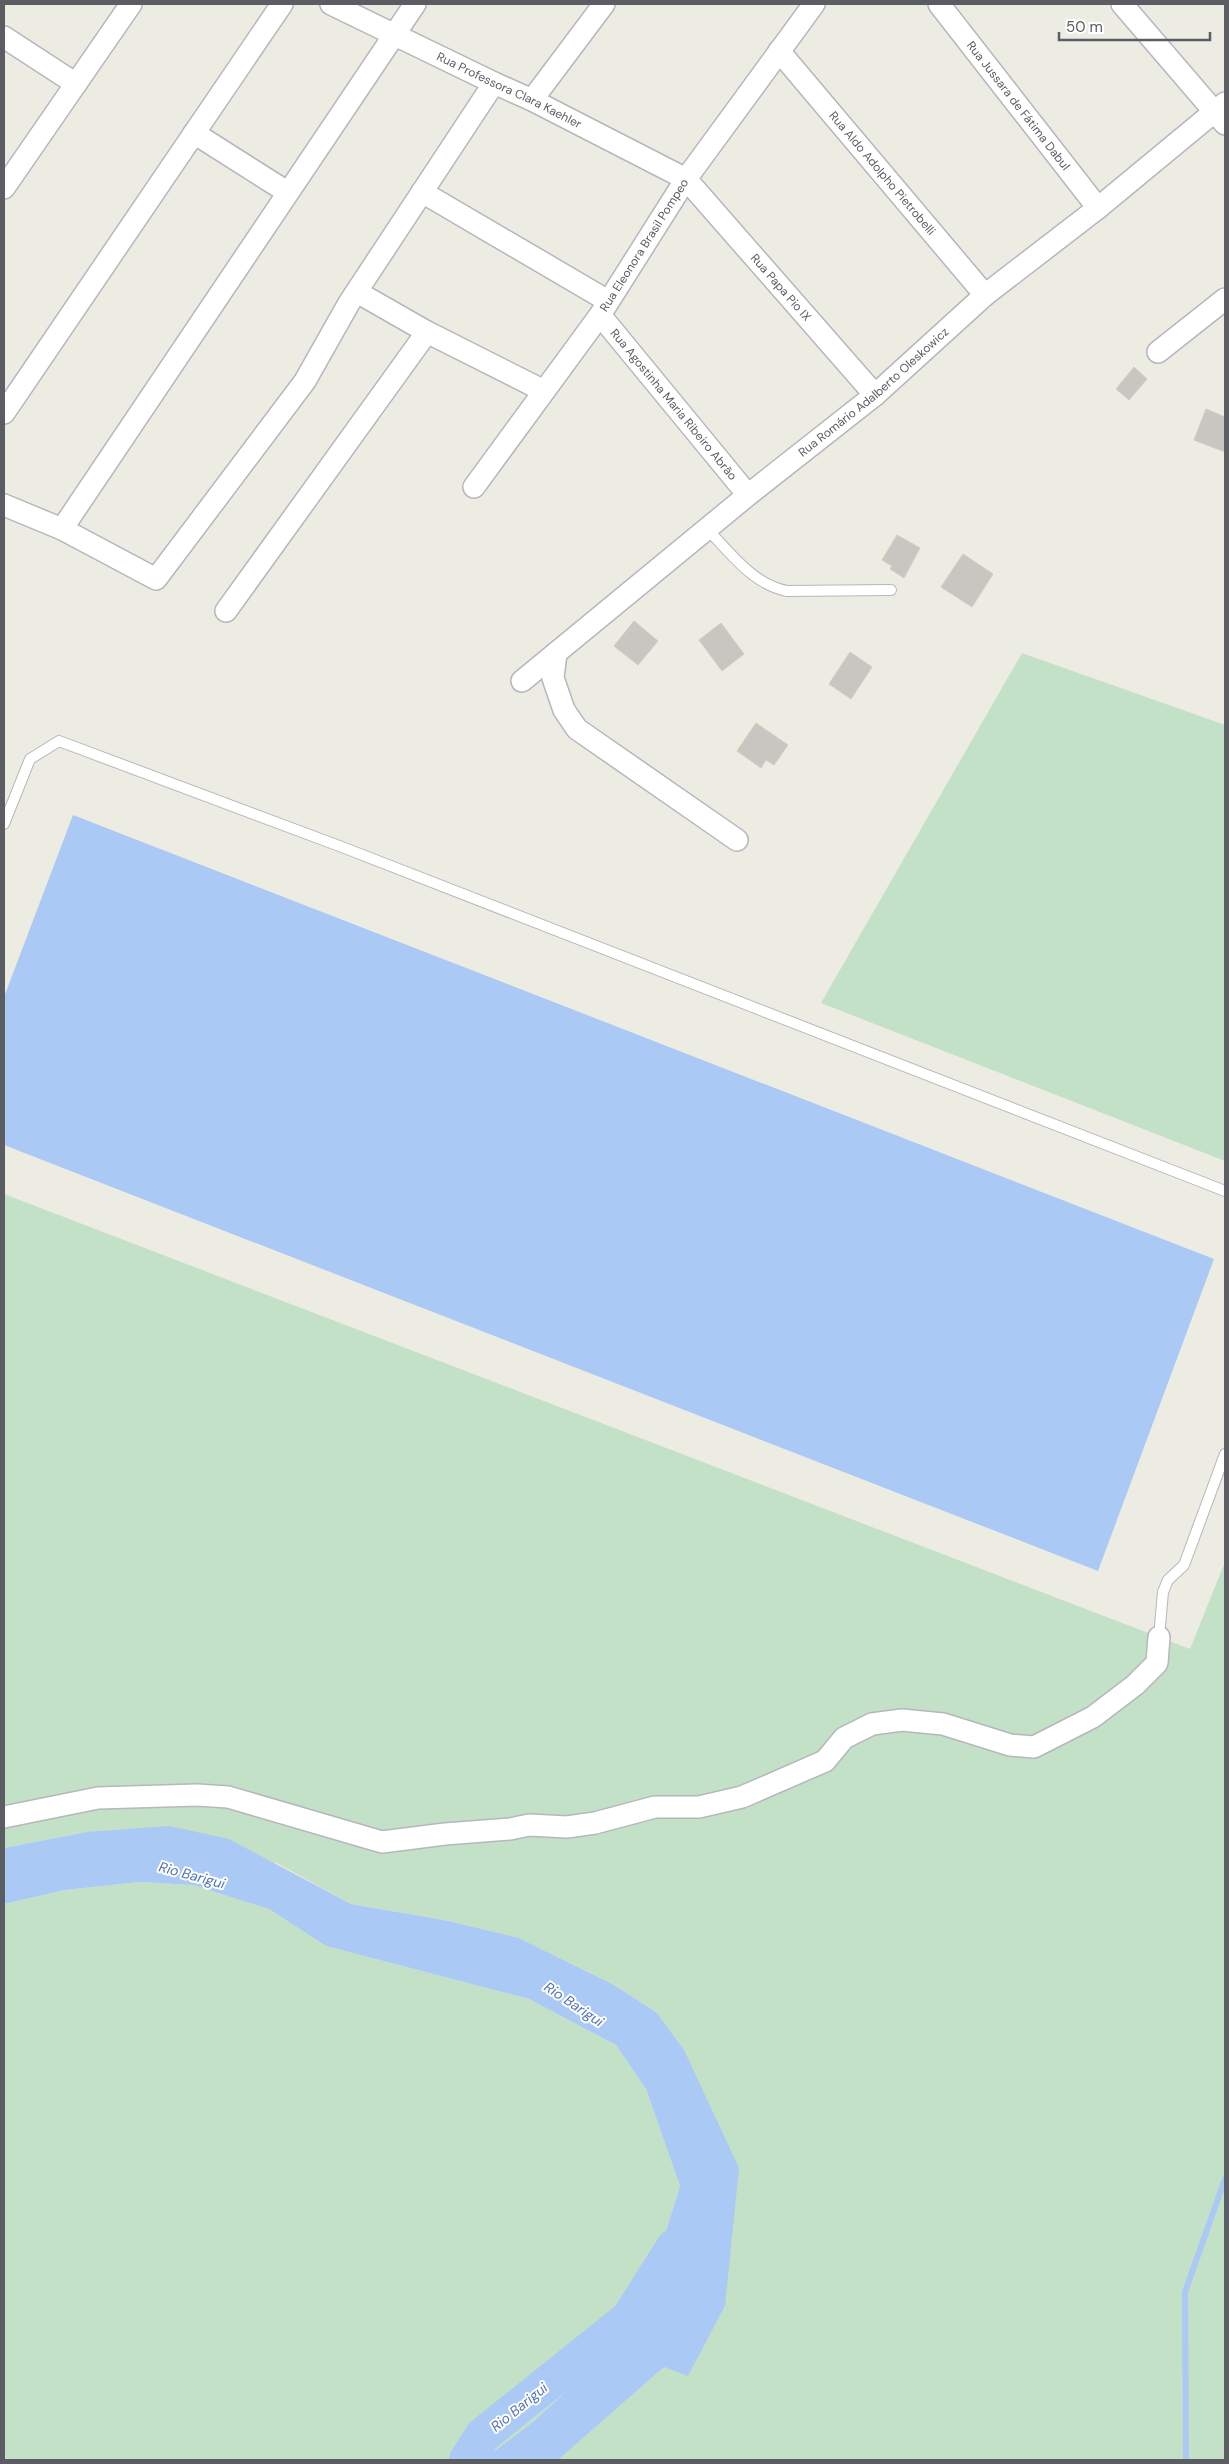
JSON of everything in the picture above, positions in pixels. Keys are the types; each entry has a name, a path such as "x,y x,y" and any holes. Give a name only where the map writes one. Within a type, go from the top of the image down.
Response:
{"street":[{"path":"4,188 131,4"},
{"path":"4,413 282,4"},
{"name":"Rua Professora Clara Kaehler","path":"331,4 494,84 532,100 686,179"},
{"path":"62,529 392,35 415,4"},
{"path":"532,100 604,4"},
{"name":"Rua Eleonora Brasil Pompeo","path":"474,486 604,308 686,179 814,4"},
{"name":"Rua Jussara de Fátima Dabul","path":"939,4 1098,208"},
{"path":"1122,4 1222,113"},
{"path":"4,37 76,84"},
{"name":"Rua Aldo Adolpho Pietrobelli","path":"780,51 985,296"},
{"path":"4,505 62,529 156,579 305,381 357,292 494,84"},
{"name":"Rua Romário Adalberto Oleskowicz","path":"522,681 748,495 875,395 985,296 1222,113"},
{"path":"194,133 287,192"},
{"name":"Rua Papa Pio IX","path":"686,179 875,395"},
{"path":"422,192 604,308"},
{"path":"357,292 427,332 544,391"},
{"path":"1158,352 1225,299"},
{"name":"Rua Agostinha Maria Ribeiro Abrão","path":"604,308 748,495"},
{"path":"226,611 427,332"},
{"path":"556,653 553,678 564,710 577,729 737,840"},
{"path":"4,1817 98,1798 197,1795 228,1797 382,1842 445,1834 510,1829 529,1825 567,1827 595,1823 655,1807 699,1807 742,1797 825,1761 844,1738 872,1724 902,1720 942,1724 1010,1745 1034,1747 1093,1717 1135,1684 1157,1663 1159,1637"}],"lane":[{"path":"707,529 753,576 774,588 787,590 891,590"},
{"path":"4,824 30,759 59,741 342,847 1225,1191"},
{"path":"1159,1637 1163,1592 1168,1580 1184,1565 1225,1454"}],"green space":[{"path":"1022,653 1225,725 1225,1161 821,1003"},
{"path":"4,1194 1190,1649 1225,1562 1225,2460 558,2460 664,2367 688,2375 725,2306 656,2012 614,1985 519,1938 449,1921 351,1904 277,1863 87,1832 4,1848"},
{"path":"139,1882 193,1885 269,1909 326,1946 529,1999 616,2045 646,2089 680,2186 636,2327 534,2421 483,2460 4,2460 4,1904 65,1890"}],"water":[{"path":"73,815 1214,1259 1098,1571 4,1145 4,997"},
{"path":"169,1826 229,1839 351,1904 449,1921 519,1938 614,1985 656,2012 684,2050 739,2168 725,2306 688,2376 664,2367 558,2460 483,2460 534,2421 636,2327 680,2186 646,2089 616,2045 529,1999 326,1946 269,1909 193,1885 139,1882 65,1890 4,1904 4,1848 87,1832"}],"building":[{"path":"1134,367 1147,379 1129,400 1116,389"},
{"path":"1206,409 1225,417 1225,452 1194,440"},
{"path":"897,535 920,548 904,578 890,569 892,566 882,560"},
{"path":"963,554 993,574 972,607 941,587"},
{"path":"634,621 658,641 638,665 614,646"},
{"path":"721,623 744,654 722,671 699,640"},
{"path":"850,652 872,667 851,699 829,684"},
{"path":"756,723 788,745 774,765 766,760 761,768 737,751"}],"waterway":[{"path":"1186,2460 1185,2292 1225,2179"},
{"name":"Rio Barigui","path":"467,2460 483,2435 629,2318 674,2247"}]}
